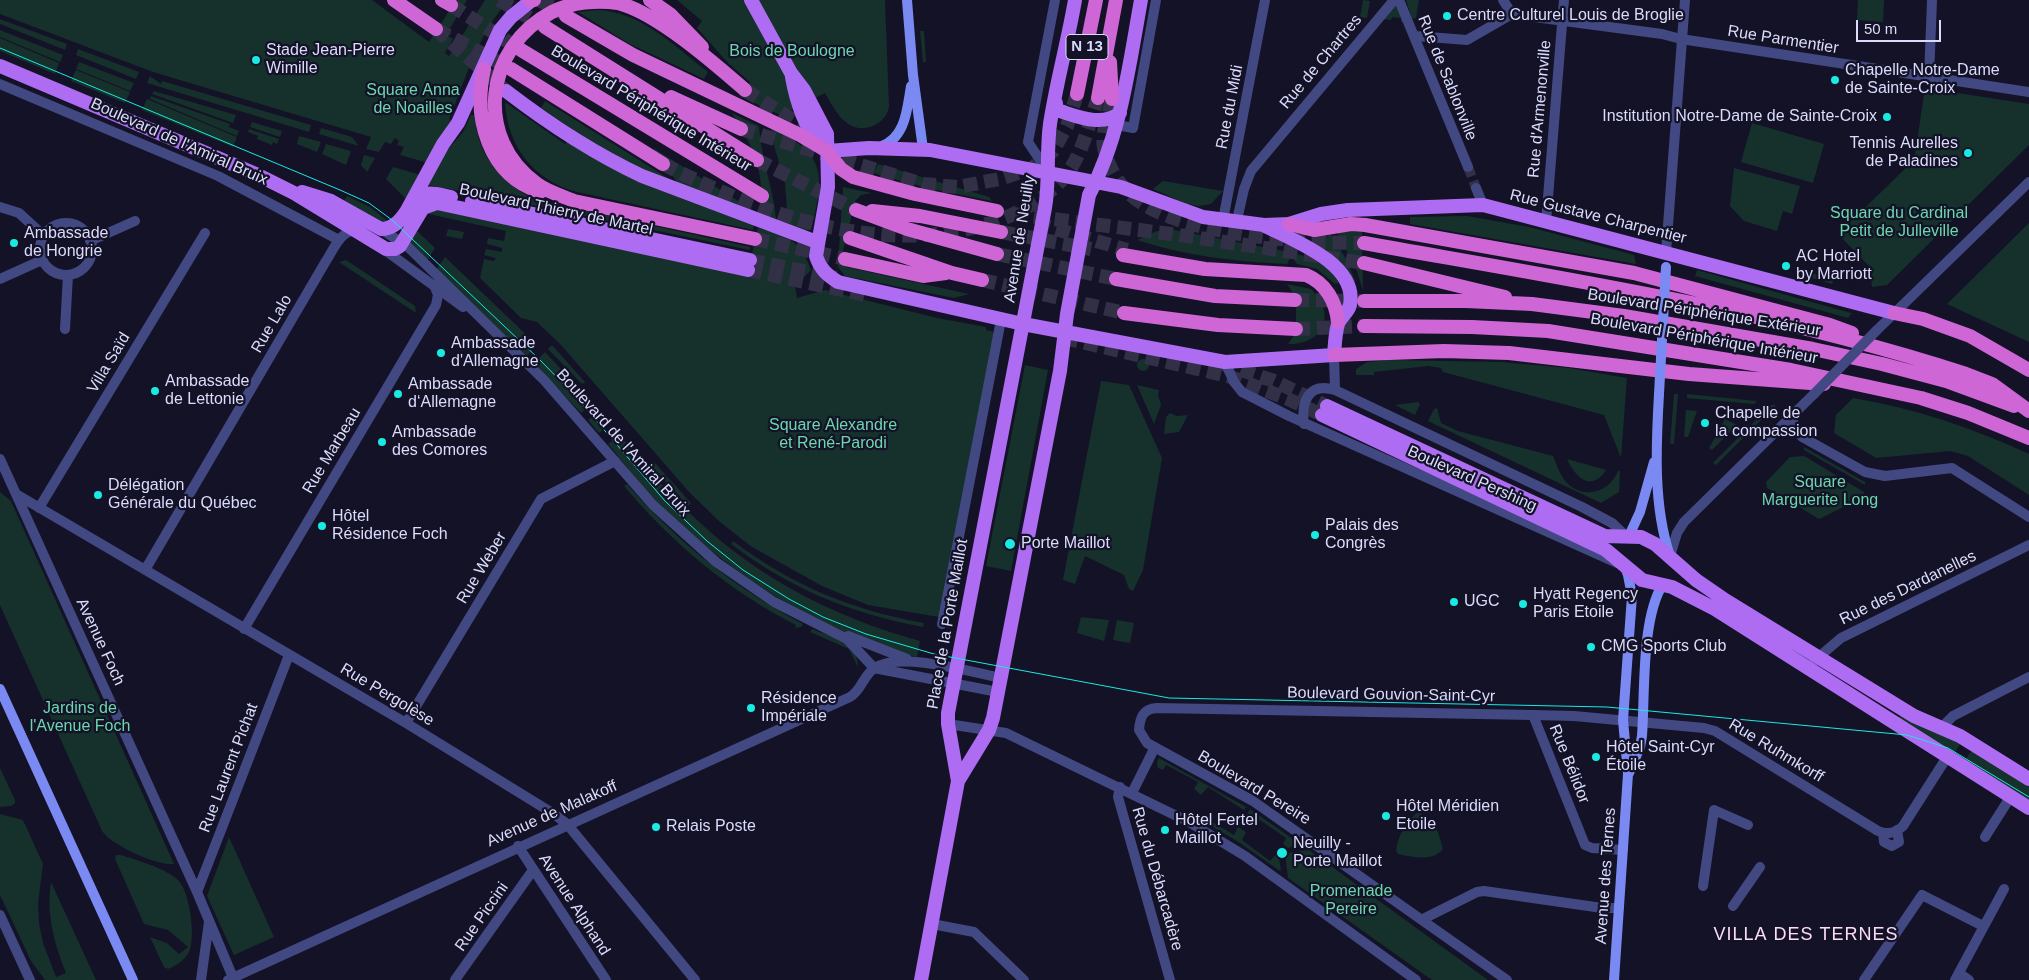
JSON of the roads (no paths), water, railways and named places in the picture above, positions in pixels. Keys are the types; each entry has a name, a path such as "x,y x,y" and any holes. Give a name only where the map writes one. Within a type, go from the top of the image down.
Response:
{"highway":[{"path":"394,0 436,29"},
{"path":"574,201 548,190 526,175 510,155 498,126 495,94 498,74 504,58 515,42 533,24 568,5 599,0 616,2 651,17 745,90"},
{"path":"650,0 677,21 728,75"},
{"name":"N 13","path":"1077,94 1096,0"},
{"name":"N 13","path":"1105,98 1109,41 1116,0"},
{"path":"566,16 633,55 788,129 827,151 841,169 853,177 915,194 997,211"},
{"path":"545,27 757,160"},
{"name":"Boulevard Périphérique Intérieur","path":"521,50 762,196"},
{"path":"484,69 480,92 482,119 486,138 497,161 512,178 526,187 548,195 574,201 755,239"},
{"path":"511,69 663,164"},
{"path":"628,78 741,129"},
{"path":"997,254 907,229 856,210 920,216 1001,232"},
{"path":"1289,224 1314,230 1351,224 1365,225 1634,273 1830,325 1992,384 2029,411"},
{"path":"850,238 952,273 982,280"},
{"path":"1364,243 1772,320 1928,362"},
{"path":"1125,252 1174,264 1227,271 1306,276 1316,280 1328,292 1338,322"},
{"path":"845,259 923,276 952,273"},
{"path":"1364,263 1452,282 1532,304"},
{"path":"1116,280 1215,296 1295,300"},
{"name":"Boulevard Périphérique Extérieur","path":"1364,301 1466,301 1532,304 1633,318 1813,348 1946,381 2029,411"},
{"path":"1124,313 1218,325 1296,329"},
{"path":"1894,313 1923,319 1970,336 2029,370"},
{"name":"Boulevard Périphérique Intérieur","path":"1364,326 1472,327 1548,331 1791,370 1921,398 1968,413 2029,438"},
{"path":"1334,355 1444,351 1509,353 1689,374 1876,387"}],"main road":[{"path":"381,229 388,228 398,222 412,202 439,150 458,123 484,69 494,40 505,23 532,0"},
{"path":"751,0 791,73 804,90 826,134 827,151 829,171 828,196 817,242 816,256 819,265 827,275 838,282 967,310 1001,320 1225,362 1334,355 1338,322 1347,313 1350,299 1348,284 1341,272 1327,260 1264,225 1238,220 1223,220 1190,213 1135,190 923,149 869,148 827,151"},
{"path":"907,0 913,75 923,149"},
{"name":"Avenue de Neuilly","path":"1023,324 1050,174 1048,148 1050,129 1075,0"},
{"path":"921,980 958,781 989,730 998,692 1066,332 1089,195 1097,182 1113,140 1141,0"},
{"name":"Boulevard de l'Amiral Bruix","path":"0,66 280,185 331,201 381,229"},
{"path":"869,148 892,142 898,135 907,111 913,75"},
{"path":"506,91 570,137 642,176 817,242"},
{"path":"1056,104 1056,108 1060,111 1100,121 1118,119"},
{"name":"Boulevard de l'Amiral Bruix","path":"280,185 380,246"},
{"name":"Boulevard Thierry de Martel","path":"403,243 423,208 437,203 749,265 511,207 430,192 420,195 412,202"},
{"name":"Rue Gustave Charpentier","path":"1264,225 1289,224 1321,214 1348,210 1483,205 1894,313"},
{"path":"380,246 390,250 398,248 403,243"},
{"path":"1663,584 1672,575 1673,568 1662,533 1655,456 1666,252"},
{"name":"Place de la Porte Maillot","path":"958,781 948,724 956,670 1023,324"},
{"name":"Boulevard Pershing","path":"1941,728 1914,716 1838,669 1812,662 1689,594 1663,584 1642,580 1624,567 1606,550 1325,410 1605,536 1641,538 1656,544 1696,580 1812,662 1830,682 1947,757"},
{"path":"1624,567 1619,554 1620,549 1628,538 1640,512 1655,456"},
{"name":"Avenue des Ternes","path":"1614,980 1628,774 1623,720 1632,596 1628,575 1624,567"},
{"name":"Avenue des Ternes","path":"1628,774 1640,748 1649,630 1659,591 1663,584"},
{"path":"0,689 133,980"},
{"path":"1941,728 1960,736 2029,779"},
{"path":"1947,757 2029,808"}],"street":[{"path":"1050,174 1028,142 1055,0"},
{"path":"1118,119 1133,128 1156,0"},
{"name":"Rue du Midi","path":"1223,220 1265,0"},
{"name":"Rue de Chartres","path":"1249,176 1273,144 1394,0"},
{"name":"Rue de Sablonville","path":"1399,0 1416,36 1468,167"},
{"path":"1416,36 1467,40 1512,14 1503,0"},
{"name":"Rue d'Armenonville","path":"1546,222 1564,0"},
{"path":"1666,252 1685,0"},
{"path":"1929,78 1932,0"},
{"name":"Rue Parmentier","path":"1512,14 1662,34 1681,39 2029,92"},
{"name":"Boulevard de l'Amiral Bruix","path":"0,84 218,176 339,240"},
{"path":"1233,175 1249,176 1238,220"},
{"path":"1670,556 1677,533 1684,522 2029,182"},
{"path":"1476,188 1483,205"},
{"path":"0,207 19,213 44,236"},
{"path":"90,240 135,222"},
{"path":"65,223 80,228 90,240 92,248 88,264 82,270 68,275 52,272 42,260 40,252 44,236 56,225 65,223"},
{"name":"Boulevard de l'Amiral Bruix","path":"381,229 403,243 452,289 480,320 548,384 659,512 711,558 761,594 847,639 874,668 893,661 912,661"},
{"name":"Rue Lalo","path":"145,570 339,240 345,233 356,230"},
{"name":"Villa Saïd","path":"39,508 204,233"},
{"name":"Boulevard de l'Amiral Bruix","path":"380,246 480,320"},
{"path":"0,279 42,260"},
{"path":"65,329 68,275"},
{"name":"Rue Marbeau","path":"244,629 436,305 438,295 435,287"},
{"name":"Place de la Porte Maillot","path":"942,624 1001,320"},
{"path":"1304,424 1303,408 1308,396 1322,389 1335,390 1334,355"},
{"name":"Boulevard Pershing","path":"1225,362 1234,382 1242,392 1304,424 1624,567"},
{"name":"Boulevard Pershing","path":"1335,390 1612,522 1628,538"},
{"path":"1794,414 1793,424 1802,437 1870,474 1885,476 1944,468 1958,470 2029,517"},
{"name":"Avenue Foch","path":"0,459 197,892 231,979"},
{"name":"Rue Weber","path":"406,724 541,499 615,461"},
{"name":"Rue Pergolèse","path":"16,494 513,788 567,824 694,980"},
{"name":"Rue des Dardanelles","path":"1812,662 1841,638 2029,545"},
{"name":"Boulevard de l'Amiral Bruix","path":"824,628 912,661 1001,678"},
{"name":"Rue Laurent Pichat","path":"197,892 289,655"},
{"path":"874,668 998,692"},
{"name":"Avenue de Malakoff","path":"231,979 518,846 850,697 857,692 874,668"},
{"path":"1941,728 1953,716 2029,677"},
{"name":"Boulevard Gouvion-Saint-Cyr","path":"1141,717 1148,709 1157,708 1533,715 1643,722"},
{"name":"Rue Bélidor","path":"1533,715 1586,844 1592,848 1623,850"},
{"name":"Boulevard Pereire","path":"1141,717 1139,730 1142,737 1155,747 1253,801 1507,980"},
{"name":"Rue Ruhmkorff","path":"1643,722 1712,730 1883,833 1884,842 1892,846 1899,842 1897,830 1902,826 1947,757"},
{"path":"948,724 1006,732 1189,822 1238,852 1416,980"},
{"path":"1132,793 1155,747"},
{"name":"Rue du Débarcadère","path":"1120,787 1118,797 1170,980"},
{"path":"1985,837 2011,796"},
{"path":"1704,886 1714,810 1748,825"},
{"name":"Avenue Alphand","path":"518,846 606,980"},
{"path":"1733,906 1760,867"},
{"name":"Rue Piccini","path":"455,980 533,870"},
{"path":"1969,980 1957,976 2004,890"},
{"path":"1423,919 1476,892 1484,891 1602,908 1619,908"},
{"path":"1864,980 1922,895 1983,926"},
{"path":"0,914 30,980"},
{"path":"201,980 209,920"},
{"path":"932,924 964,929 982,938 1024,980"}],"tunnel":[{"path":"499,0 545,27"},
{"path":"539,0 566,15"},
{"path":"451,5 521,50"},
{"path":"436,29 506,91"},
{"path":"436,29 511,69"},
{"path":"745,90 814,133"},
{"path":"741,129 923,184 958,187 1000,179 1032,168 1053,151 1067,126 1077,94"},
{"path":"663,164 739,199 780,214 821,225 862,233 904,236 946,233 987,224 1009,216 1031,205 1050,192 1066,175 1077,157 1098,98"},
{"path":"1112,99 1103,142 1106,157 1118,181 1130,194 1145,205 1166,216 1221,231 1282,239 1364,243"},
{"path":"757,160 856,210"},
{"path":"1468,167 1476,188"},
{"path":"1013,214 1179,235 1364,263"},
{"path":"1036,223 1127,250"},
{"path":"1001,232 1091,249"},
{"path":"755,239 845,259"},
{"path":"997,254 1116,279"},
{"path":"750,260 836,278"},
{"path":"748,270 865,295"},
{"path":"982,280 1124,313"},
{"path":"1295,300 1361,301"},
{"path":"1296,329 1364,326"},
{"path":"1064,338 1228,376 1288,399 1322,415"},
{"path":"1221,363 1274,381 1327,406"}],"tram line":[{"path":"0,48 369,203 392,220 539,359 576,397 665,501 707,541 743,570 789,599 823,617 866,634 934,654 1169,698 1607,707 1907,735 1948,748 2029,797"}],"place":[{"name":"Centre Culturel Louis de Broglie","path":"1447,16"},
{"name":"Stade Jean-Pierre Wimille","path":"256,60"},
{"name":"Chapelle Notre-Dame de Sainte-Croix","path":"1835,80"},
{"name":"Institution Notre-Dame de Sainte-Croix","path":"1887,117"},
{"name":"Tennis Aurelles de Paladines","path":"1968,153"},
{"name":"Ambassade de Hongrie","path":"14,243"},
{"name":"AC Hotel by Marriott","path":"1786,266"},
{"name":"Ambassade d'Allemagne","path":"441,353"},
{"name":"Ambassade de Lettonie","path":"155,391"},
{"name":"Ambassade d‘Allemagne","path":"398,394"},
{"name":"Chapelle de la compassion","path":"1705,423"},
{"name":"Ambassade des Comores","path":"382,442"},
{"name":"Délégation Générale du Québec","path":"98,495"},
{"name":"Hôtel Résidence Foch","path":"322,526"},
{"name":"Palais des Congrès","path":"1315,535"},
{"name":"Porte Maillot","path":"1010,544"},
{"name":"UGC","path":"1454,602"},
{"name":"Hyatt Regency Paris Etoile","path":"1523,604"},
{"name":"CMG Sports Club","path":"1591,647"},
{"name":"Résidence Impériale","path":"751,708"},
{"name":"Hôtel Saint-Cyr Étoile","path":"1596,757"},
{"name":"Hôtel Méridien Etoile","path":"1386,816"},
{"name":"Relais Poste","path":"656,827"},
{"name":"Hôtel Fertel Maillot","path":"1165,830"},
{"name":"Neuilly - Porte Maillot","path":"1282,853"}],"district":[{"name":"VILLA DES TERNES","path":"1806,935"}],"park label":[{"name":"Bois de Boulogne","path":"792,52"},
{"name":"Square Anna de Noailles","path":"413,100"},
{"name":"Square du Cardinal Petit de Julleville","path":"1899,223"},
{"name":"Square Alexandre et René-Parodi","path":"833,435"},
{"name":"Square Marguerite Long","path":"1820,492"},
{"name":"Jardins de l'Avenue Foch","path":"80,718"},
{"name":"Promenade Pereire","path":"1351,901"}]}
